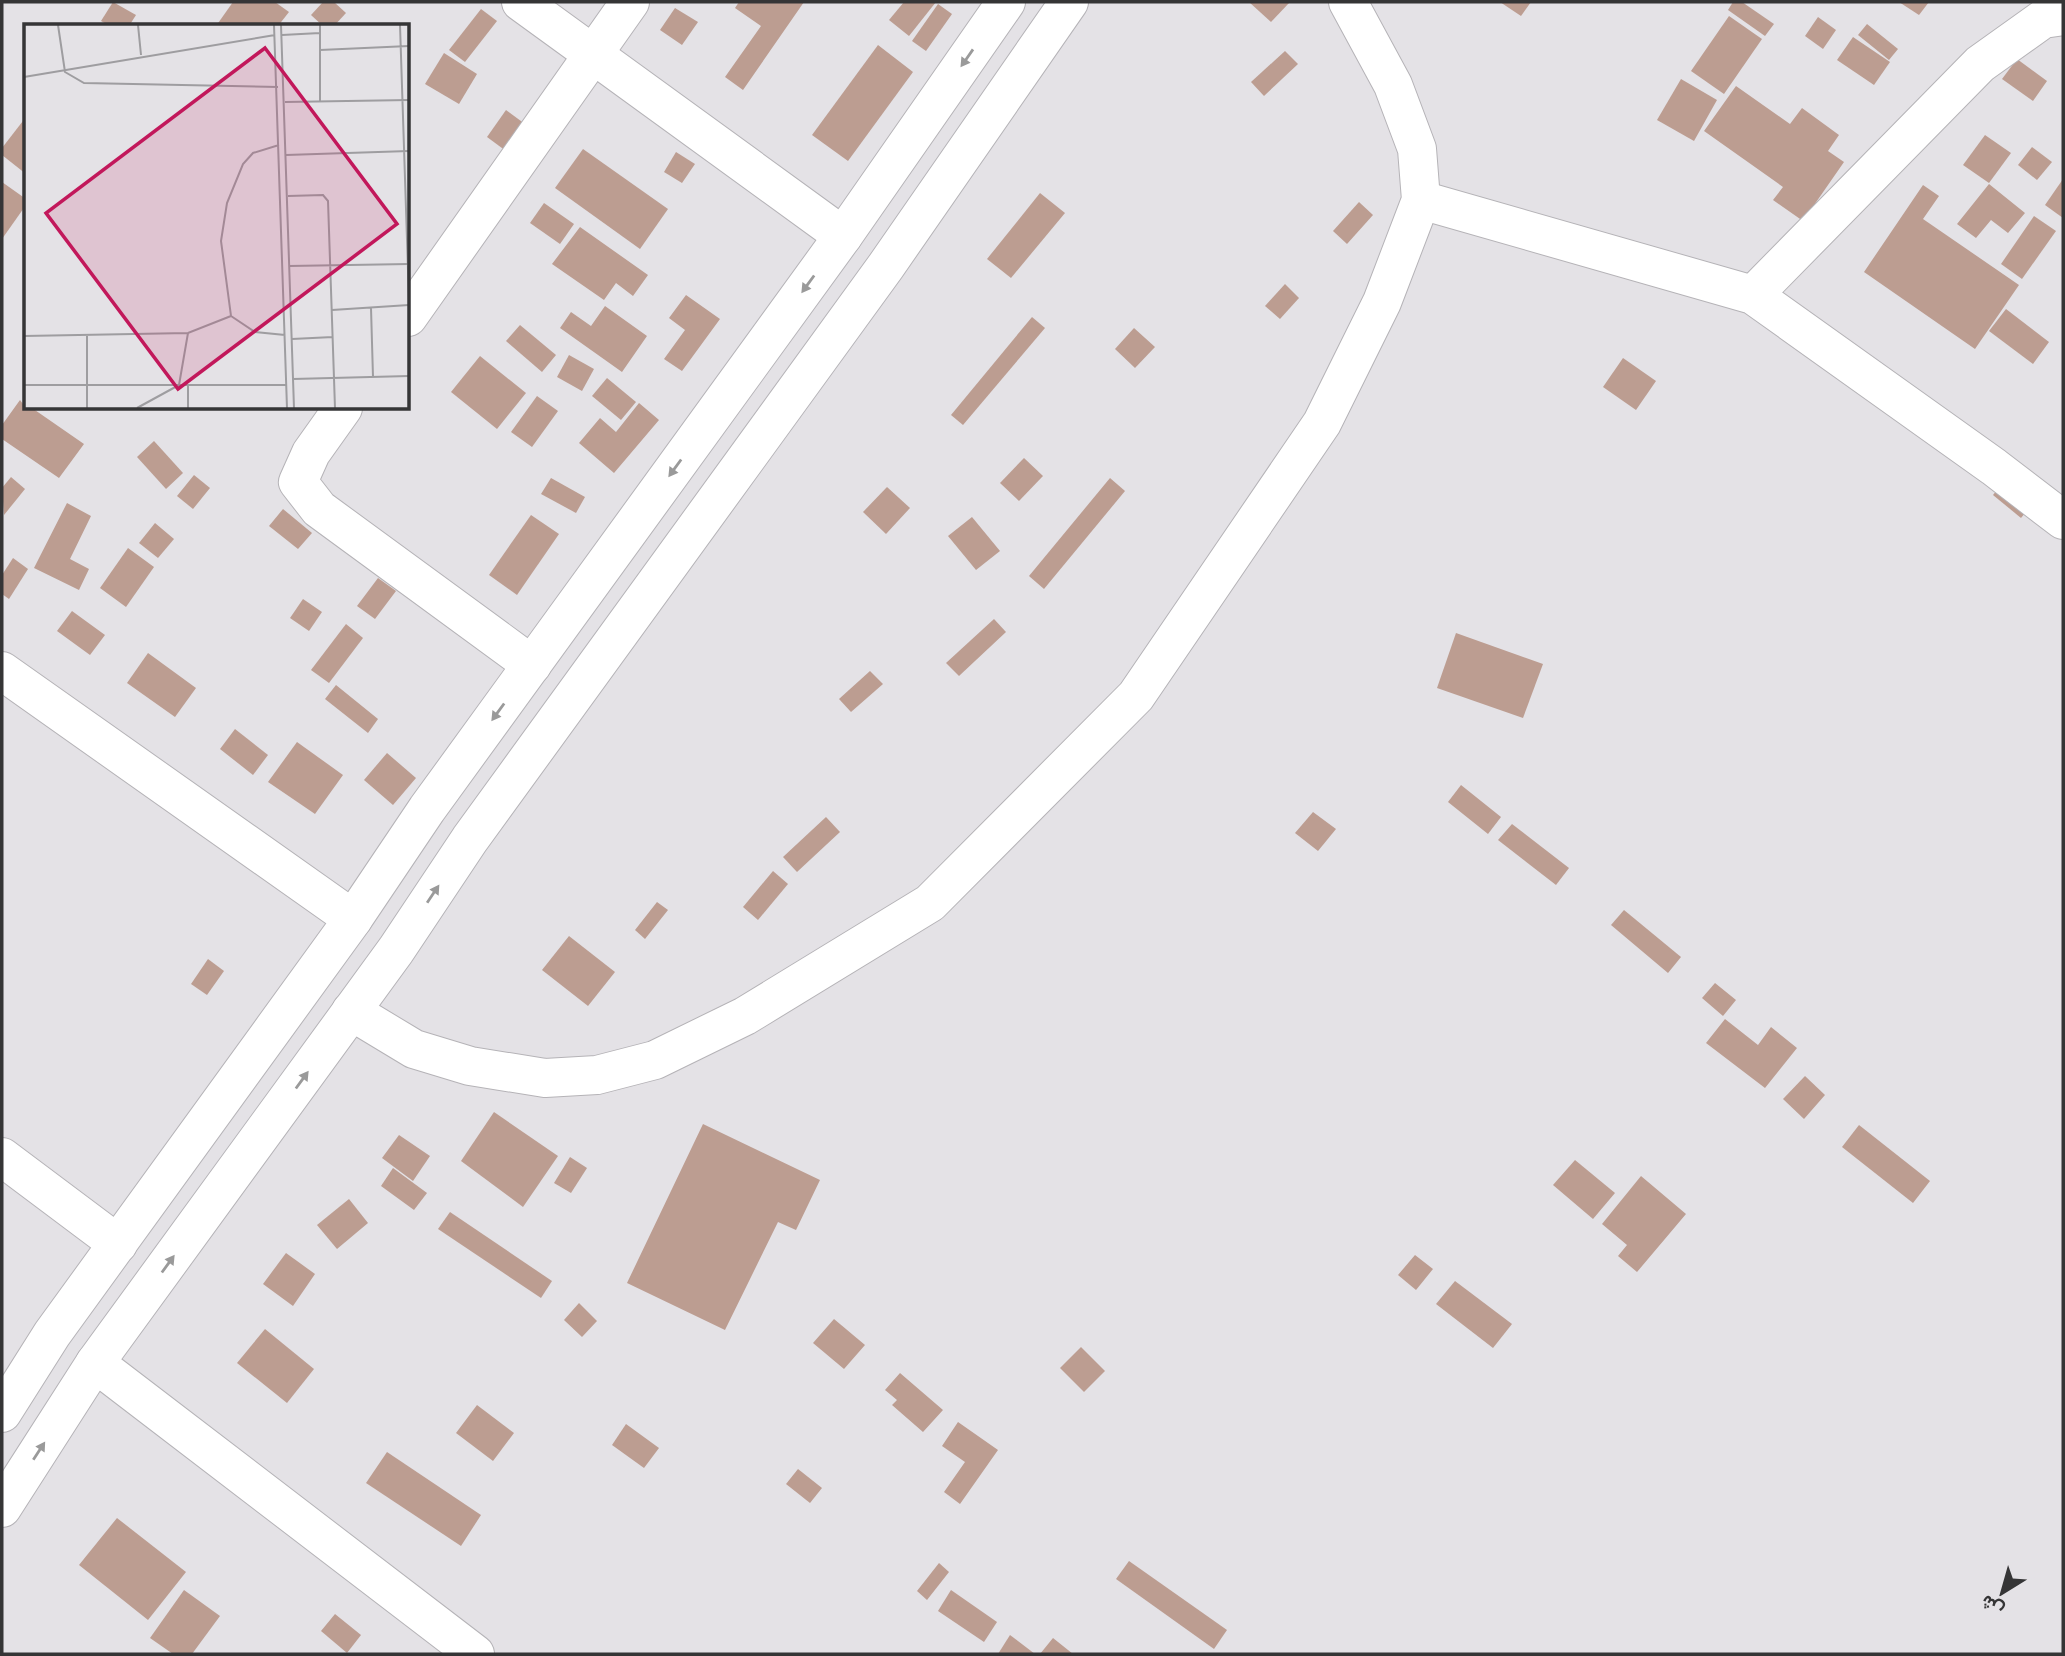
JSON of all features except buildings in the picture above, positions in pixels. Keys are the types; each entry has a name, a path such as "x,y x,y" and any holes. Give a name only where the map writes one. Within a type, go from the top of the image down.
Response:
{"street":[{"path":"521,2 843,236"},
{"path":"410,314 630,2"},
{"path":"2,1413 52,1334 353,919 427,808 843,236 1006,2"},
{"path":"2,1508 96,1363 351,1011 470,839 886,266 1069,2"},
{"path":"351,1011 414,1049 470,1066 545,1079 597,1075 654,1060 746,1016 930,903 1136,696 1322,423 1382,302 1421,200 1417,149 1393,85 1348,2"},
{"path":"1753,295 1980,64 2047,18"},
{"path":"1421,200 1753,295 1994,467 2063,520"},
{"path":"342,410 311,453 298,482 319,509 532,665"},
{"path":"2,671 353,919"},
{"path":"2,1157 118,1244"},
{"path":"96,1363 475,1654"}]}
